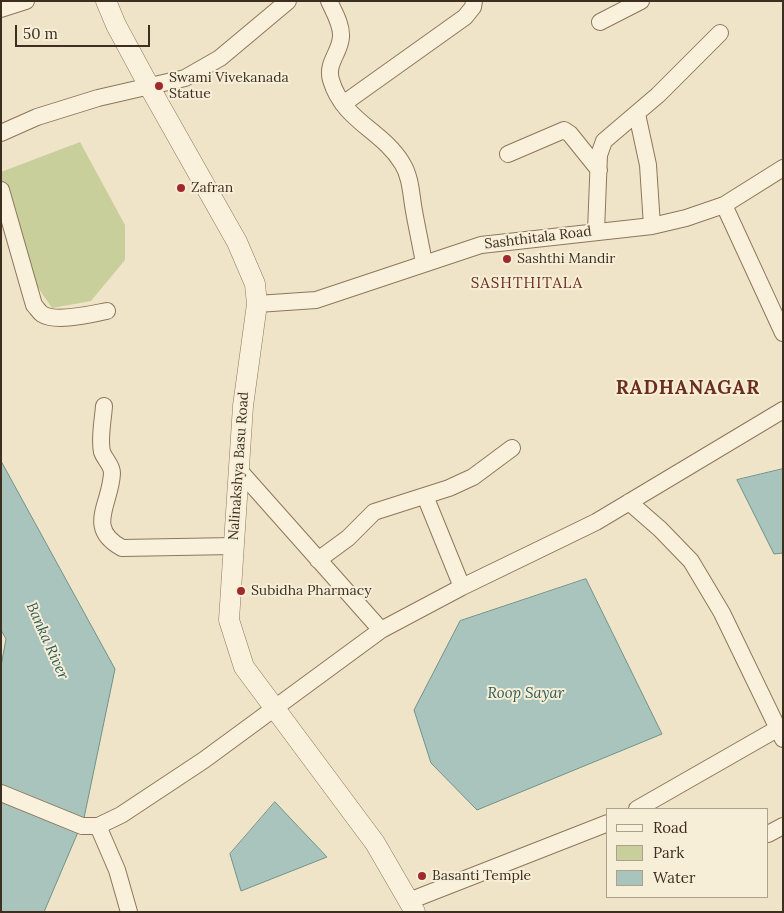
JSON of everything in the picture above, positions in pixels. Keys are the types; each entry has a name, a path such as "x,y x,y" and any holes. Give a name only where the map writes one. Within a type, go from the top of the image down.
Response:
{"street":[{"path":"1,9 26,1"},
{"name":"Nalinakshya Basu Road","path":"106,1 116,25 150,88 237,242 255,284 257,304 242,406 229,620 244,667 375,843 412,906"},
{"path":"1,132 37,117 98,98 150,88 185,78 220,58 288,1"},
{"path":"329,1 342,35 340,45 330,62 331,79 342,104 358,122 390,146 403,164 410,183 424,263"},
{"path":"342,104 465,17 473,8 474,1"},
{"path":"600,22 641,1"},
{"path":"596,231 599,155 604,141 637,114 680,74 720,33"},
{"path":"637,114 648,165 652,226"},
{"path":"508,154 564,130 570,134 599,170"},
{"name":"Sashthitala Road","path":"257,304 316,300 481,245 652,226 686,218 724,205 783,168"},
{"path":"1,190 34,305 42,314 52,318 68,318 107,311"},
{"path":"724,205 783,333"},
{"path":"104,406 102,452 112,470 102,515 103,529 110,542 122,548 233,546"},
{"path":"90,826 120,815 204,760 381,630 462,587 555,542 629,502 783,410"},
{"path":"318,560 348,538 374,512 425,496 473,477 512,448"},
{"path":"238,469 381,630"},
{"path":"425,496 462,587"},
{"path":"629,502 660,529 691,561 722,613 780,734 639,808"},
{"path":"1,793 90,826 116,870 129,912"},
{"path":"412,906 606,824"},
{"path":"769,833 783,826"}],"green space":[{"path":"80,142 125,225 125,260 91,301 52,308 20,261 1,215 1,172"}],"water":[{"name":"Banka River","path":"1,461 115,669 84,818 44,912 1,912 1,666 6,639 1,630"},
{"path":"783,469 783,553 774,554 737,480"},
{"name":"Roop Sayar","path":"586,579 662,734 477,810 431,763 414,710 460,621"},
{"path":"275,802 327,857 241,891 230,854"}],"place":[{"name":"Swami Vivekanada Statue","path":"159,86"},
{"name":"Zafran","path":"181,188"},
{"name":"Sashthi Mandir","path":"507,259"},
{"name":"Subidha Pharmacy","path":"241,591"},
{"name":"Basanti Temple","path":"422,876"}],"district":[{"name":"SASHTHITALA","path":"527,284"},
{"name":"RADHANAGAR","path":"688,389"}]}
